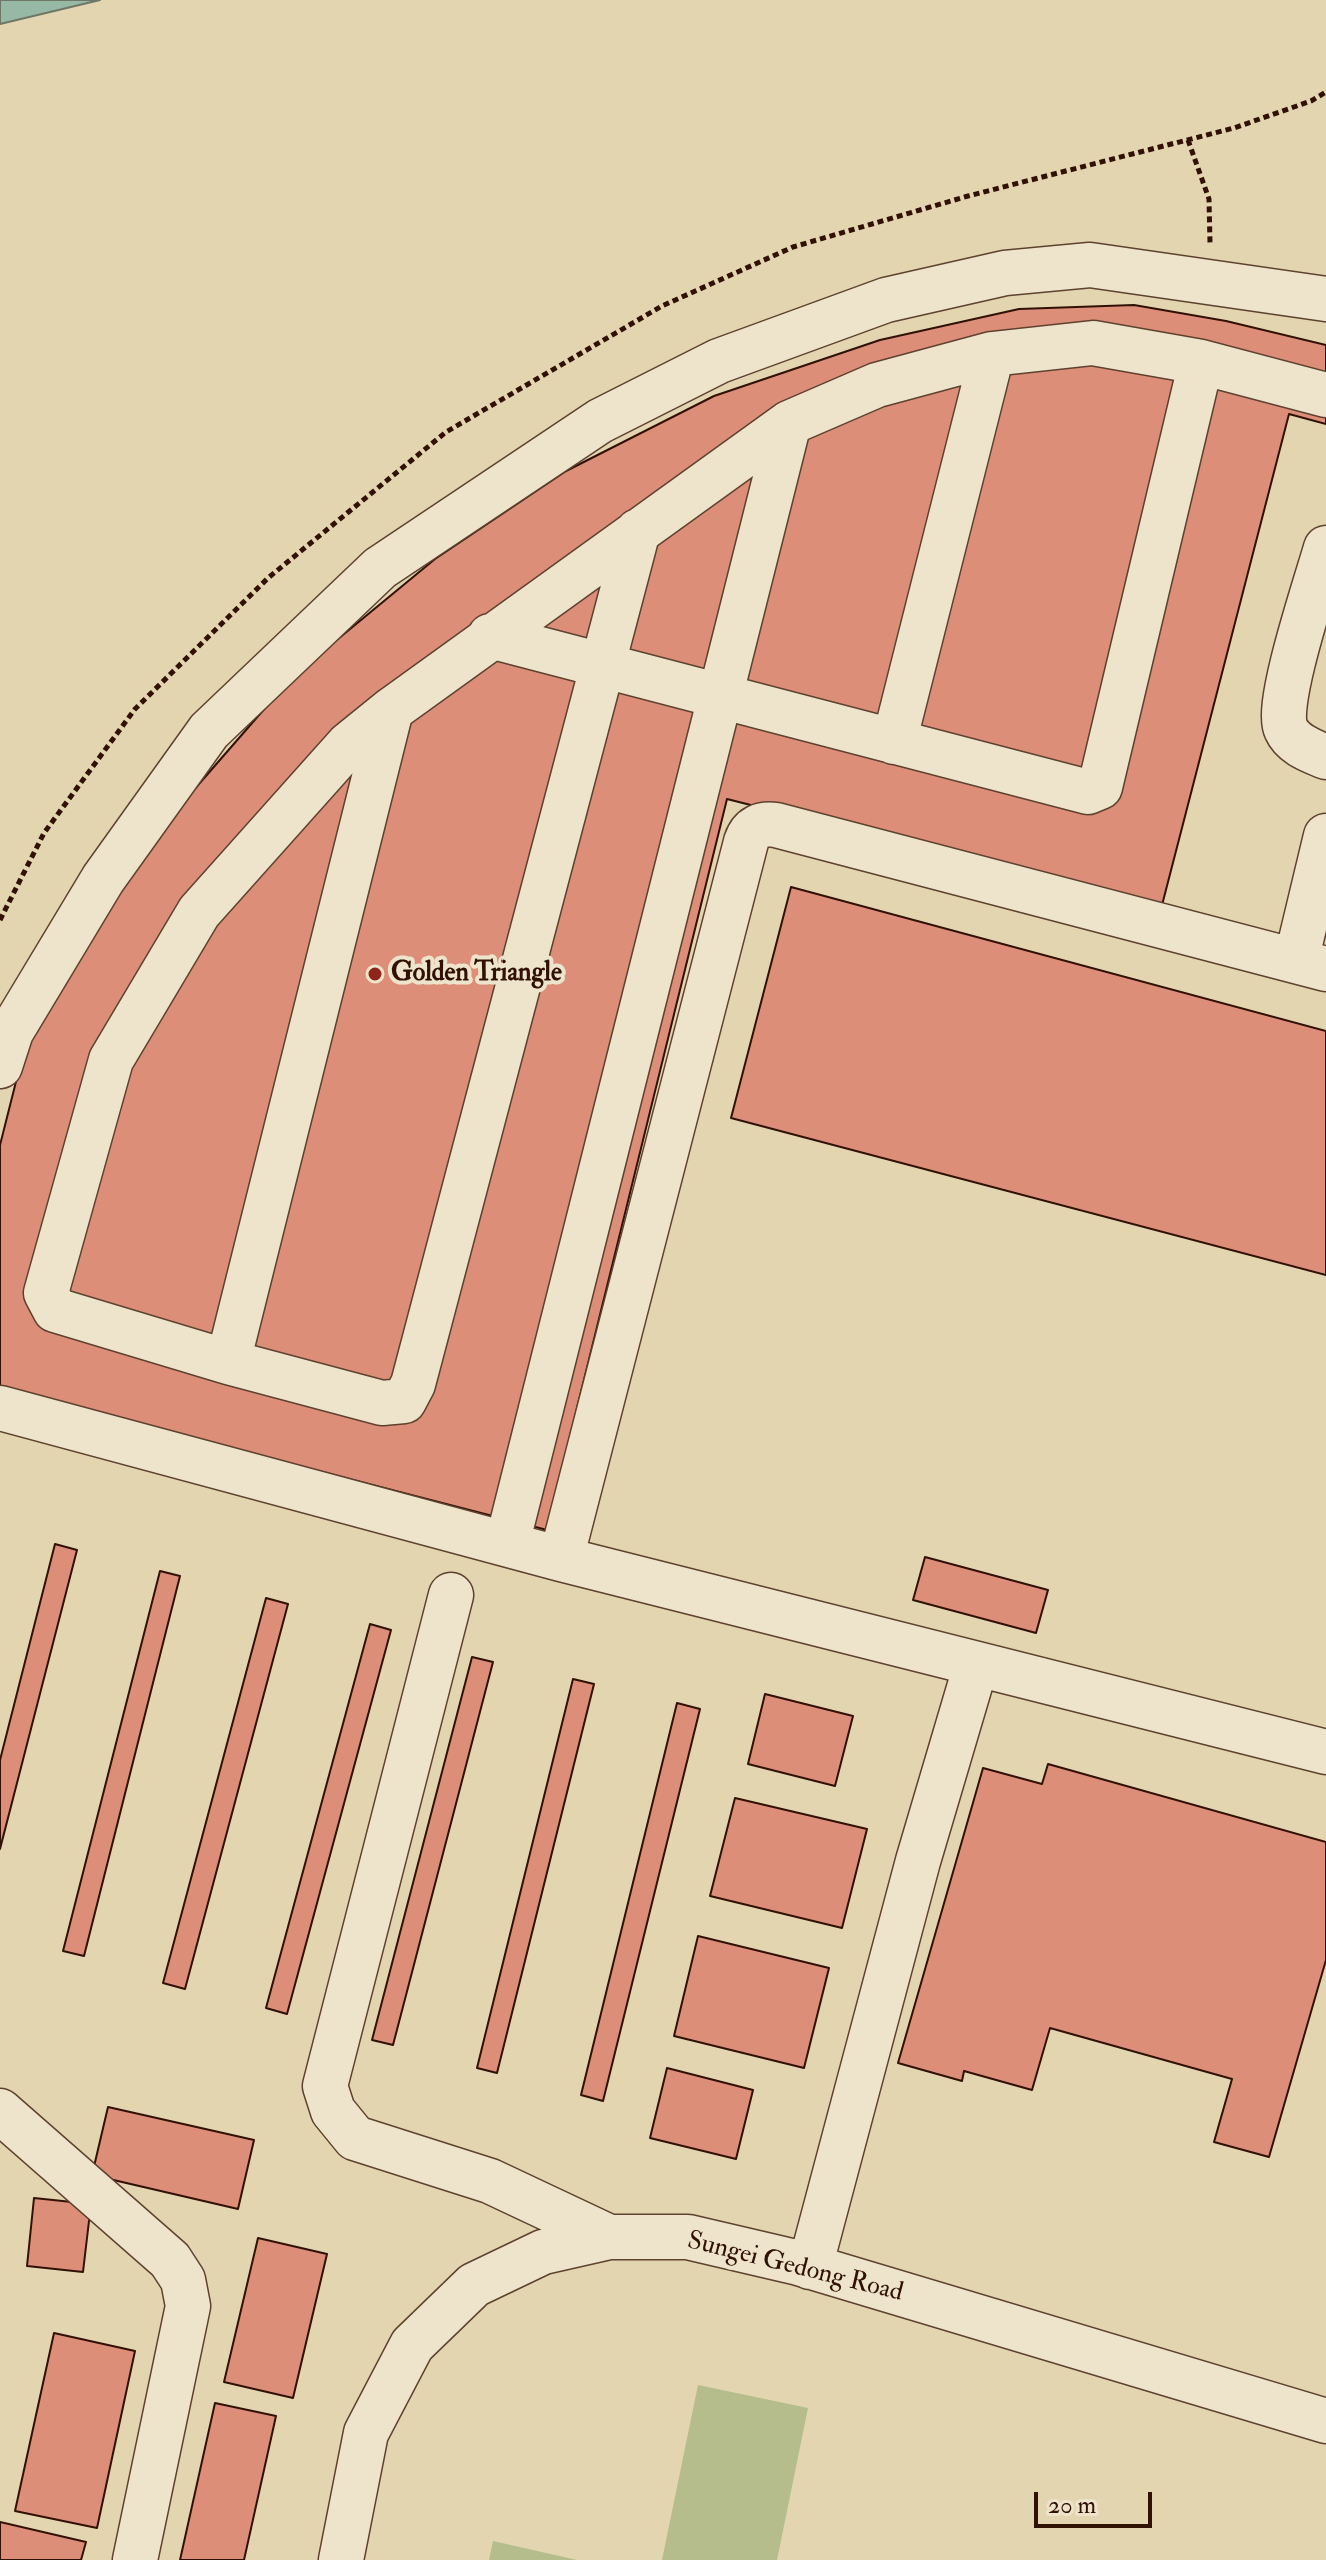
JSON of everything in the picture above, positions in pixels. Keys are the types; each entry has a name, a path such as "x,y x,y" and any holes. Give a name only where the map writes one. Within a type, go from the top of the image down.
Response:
{"lane":[{"path":"0,1066 11,1032 103,879 209,731 380,568 600,421 719,361 760,346 886,300 1005,273 1090,265 1326,299"},
{"path":"638,531 413,1384 404,1401 382,1403 228,1362 55,1310 46,1293 111,1060 199,912 349,744 490,636 789,423 877,385 992,354 1093,343 1201,362 1317,393"},
{"path":"894,742 992,354"},
{"path":"490,636 1088,792 1100,787 1201,362"},
{"path":"507,1544 789,423"},
{"path":"1326,548 1284,701 1285,729 1301,746 1326,757"},
{"path":"228,1362 391,710"},
{"path":"561,1559 746,842 753,829 765,824 776,825 1311,965 1326,836"},
{"path":"0,1408 561,1559 1326,1752"},
{"path":"451,1595 325,2086 333,2111 355,2138 490,2181 609,2237"},
{"path":"810,2267 918,1861 976,1665"},
{"path":"0,2111 170,2260 183,2280 188,2306 135,2560"},
{"name":"Sungei Gedong Road","path":"341,2560 366,2433 412,2345 474,2285 543,2252 609,2237 688,2237 810,2267 1326,2421"}],"path":[{"path":"1188,140 1209,199 1208,282"}],"shaded area":[{"path":"0,0 100,0 0,24"},
{"path":"698,2385 808,2408 777,2560 662,2560"},
{"path":"493,2541 577,2560 489,2560"}],"building":[{"name":"Golden Triangle","path":"1134,305 1226,321 1326,345 1326,424 1289,414 1161,909 727,799 547,1530 0,1389 0,1145 27,1038 138,854 293,676 435,559 566,471 714,396 880,340 1019,309"},
{"path":"791,887 1326,1031 1326,1275 731,1118"},
{"path":"55,1544 77,1550 0,1849 0,1760"},
{"path":"925,1557 1048,1590 1036,1633 913,1600"},
{"path":"160,1571 180,1576 84,1956 63,1951"},
{"path":"266,1598 288,1604 185,1989 163,1983"},
{"path":"370,1624 391,1630 287,2014 266,2008"},
{"path":"472,1657 493,1662 393,2045 372,2040"},
{"path":"573,1679 594,1684 497,2073 477,2068"},
{"path":"765,1694 853,1716 835,1786 748,1764"},
{"path":"677,1703 700,1709 603,2101 581,2095"},
{"path":"1048,1764 1326,1842 1326,1960 1269,2157 1214,2142 1232,2079 1050,2028 1032,2090 964,2071 962,2081 898,2063 983,1768 1042,1784"},
{"path":"735,1798 867,1829 842,1928 710,1896"},
{"path":"698,1936 829,1968 804,2068 674,2036"},
{"path":"667,2068 753,2090 736,2159 650,2138"},
{"path":"108,2107 254,2140 238,2209 92,2175"},
{"path":"34,2198 91,2204 83,2272 27,2266"},
{"path":"258,2238 327,2254 293,2398 224,2382"},
{"path":"54,2333 135,2351 97,2528 15,2511"},
{"path":"215,2403 276,2416 244,2560 180,2560"},
{"path":"0,2522 86,2542 81,2560 0,2560"}],"place":[{"name":"Golden Triangle","path":"375,974"}]}
